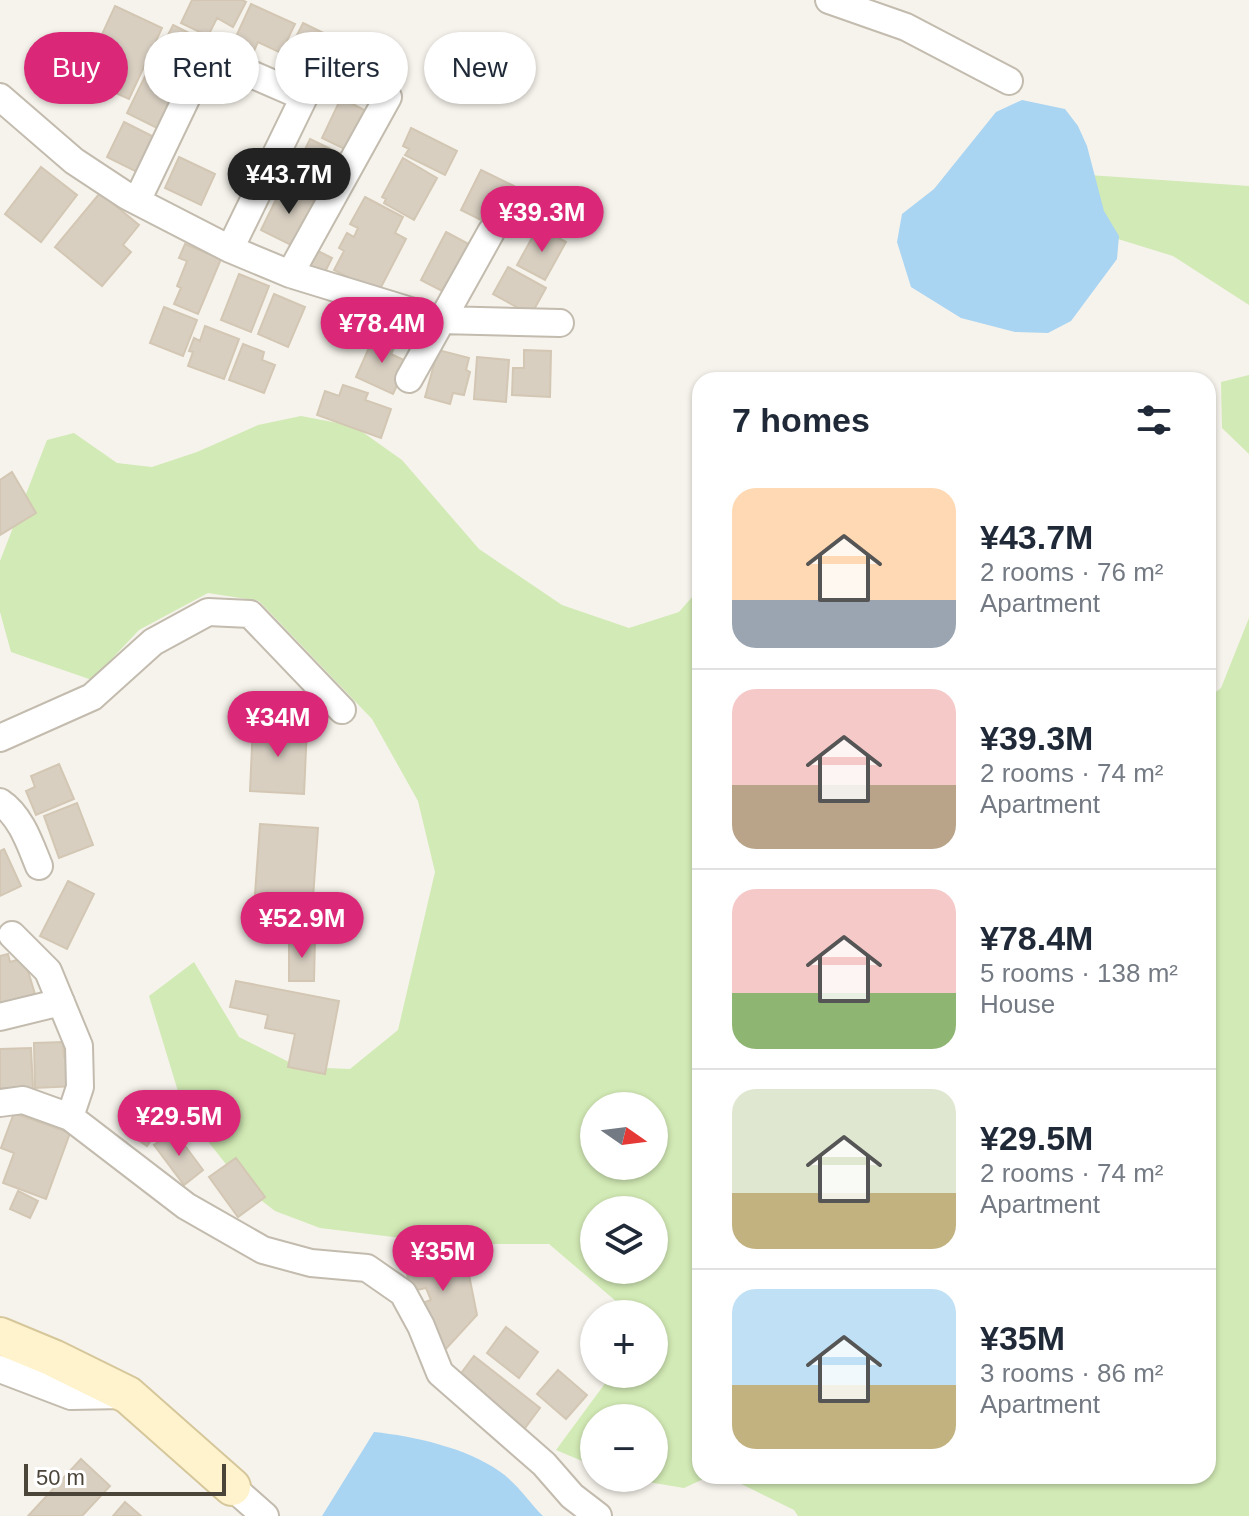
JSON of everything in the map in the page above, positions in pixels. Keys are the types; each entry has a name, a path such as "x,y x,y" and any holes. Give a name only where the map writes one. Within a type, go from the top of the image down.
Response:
{"street":[{"path":"829,0 906,27 1009,81"},
{"path":"137,201 207,55 304,97 230,249"},
{"path":"0,97 74,161 137,201 230,249 290,274 440,320 560,323"},
{"path":"290,274 384,104"},
{"path":"409,379 491,232"},
{"path":"0,738 92,697 153,642 208,612 250,614 342,710"},
{"path":"0,802 10,809 28,838 39,866"},
{"path":"12,935 48,971 79,1046 80,1087 70,1117"},
{"path":"0,1017 61,1002"},
{"path":"0,1103 23,1100 70,1117 186,1206 263,1250 311,1263 367,1268 403,1293 421,1326 440,1373 544,1464 572,1496 598,1516"},
{"path":"0,1336 128,1395 265,1516"},
{"path":"0,1369 71,1396 128,1395"}],"green space":[{"path":"1045,172 1249,186 1249,305 1173,256 1092,231"},
{"path":"1249,375 1249,454 1222,428 1221,382"},
{"path":"301,416 354,426 402,460 479,549 562,605 629,628 679,612 692,597 693,1484 684,1488 668,1485 668,1404 590,1404 602,1388 668,1388 668,1300 615,1300 596,1284 668,1284 668,1196 580,1196 580,1270 549,1244 450,1244 320,1228 275,1211 244,1187 184,1111 149,996 194,962 239,1037 299,1067 350,1069 398,1030 435,872 418,801 372,719 259,601 208,593 139,630 92,680 11,652 0,612 0,561 47,440 74,433 117,463 152,467 197,452 258,425"},
{"path":"1249,618 1249,1516 798,1516 794,1510 741,1484 1216,1484 1216,692 1221,688"},
{"path":"580,1417 580,1460 556,1450"}],"water":[{"path":"1022,100 1065,109 1078,126 1087,146 1104,211 1119,236 1117,259 1071,321 1048,333 1015,332 961,318 911,287 897,242 902,214 934,189 996,112"},
{"path":"374,1432 439,1444 486,1463 511,1481 543,1516 322,1516"}],"building":[{"path":"192,0 246,2 233,27 217,18 210,32 200,32 181,23"},
{"path":"251,4 295,24 291,32 275,32 275,50 259,42 259,32 238,32"},
{"path":"115,6 162,28 160,32 144,32 144,67 129,99 128,32 103,32"},
{"path":"303,23 322,32 298,32"},
{"path":"173,25 187,32 170,32"},
{"path":"144,78 144,104 169,104 157,128 127,113"},
{"path":"338,104 353,104 372,114 353,153 322,138"},
{"path":"124,122 156,138 139,173 107,157"},
{"path":"411,128 457,151 445,175 405,155 409,149 403,146"},
{"path":"310,139 347,157 330,190 294,172"},
{"path":"179,157 215,174 201,205 165,188"},
{"path":"403,158 437,178 414,220 384,203 386,199 382,197"},
{"path":"41,167 77,195 41,242 5,214"},
{"path":"481,170 514,186 493,226 461,210"},
{"path":"283,185 317,202 295,247 261,230"},
{"path":"100,193 139,225 123,245 131,252 102,286 55,247"},
{"path":"365,197 403,217 395,233 406,239 378,293 334,270 344,251 339,248 347,233 354,237 358,228 350,224"},
{"path":"538,227 566,242 545,280 517,265"},
{"path":"446,232 476,248 455,288 446,283 442,291 421,280"},
{"path":"185,244 221,259 198,314 174,304 187,261 179,258"},
{"path":"310,247 332,258 324,274 302,263"},
{"path":"508,267 546,288 531,315 493,294"},
{"path":"239,274 269,286 251,332 221,320"},
{"path":"274,294 305,307 288,347 258,334"},
{"path":"164,307 197,320 183,356 150,343"},
{"path":"205,326 239,339 224,379 188,366 194,338 200,341"},
{"path":"375,334 396,344 391,354 408,362 393,394 356,377"},
{"path":"243,344 264,352 262,360 275,365 264,393 229,380"},
{"path":"438,350 469,358 466,370 470,372 464,395 453,393 450,404 425,397"},
{"path":"524,350 551,351 550,397 512,395 513,368 524,368"},
{"path":"477,357 509,360 506,402 474,399"},
{"path":"343,385 368,393 365,400 391,409 381,438 317,415 325,391 339,396"},
{"path":"12,472 36,513 0,535 0,480"},
{"path":"253,724 307,727 304,794 250,791"},
{"path":"59,764 74,799 36,815 26,791 35,787 31,776"},
{"path":"77,803 93,845 59,858 44,816"},
{"path":"260,824 318,828 312,912 254,908"},
{"path":"4,849 21,886 0,896 0,851"},
{"path":"68,881 94,894 67,949 40,936"},
{"path":"289,939 315,939 314,981 289,981"},
{"path":"8,954 10,962 24,958 35,994 0,1004 0,956"},
{"path":"236,981 339,1001 325,1074 288,1067 295,1034 265,1028 268,1015 230,1007"},
{"path":"63,1042 64,1057 75,1057 76,1086 35,1088 34,1043"},
{"path":"31,1048 33,1089 11,1090 0,1097 0,1049"},
{"path":"150,1101 169,1114 147,1146 128,1133"},
{"path":"14,1113 70,1133 46,1199 3,1183 14,1153 1,1148"},
{"path":"174,1131 203,1170 184,1185 154,1145"},
{"path":"236,1158 265,1197 238,1217 209,1177"},
{"path":"18,1191 38,1201 30,1218 10,1209"},
{"path":"447,1247 455,1274 468,1270 477,1315 444,1351 422,1303 431,1300 426,1288 412,1291 402,1258"},
{"path":"506,1327 538,1352 519,1378 487,1353"},
{"path":"474,1356 540,1408 522,1432 456,1380"},
{"path":"558,1370 587,1395 566,1419 537,1394"},
{"path":"81,1459 110,1486 82,1516 28,1516"},
{"path":"125,1502 141,1516 113,1516"}]}
